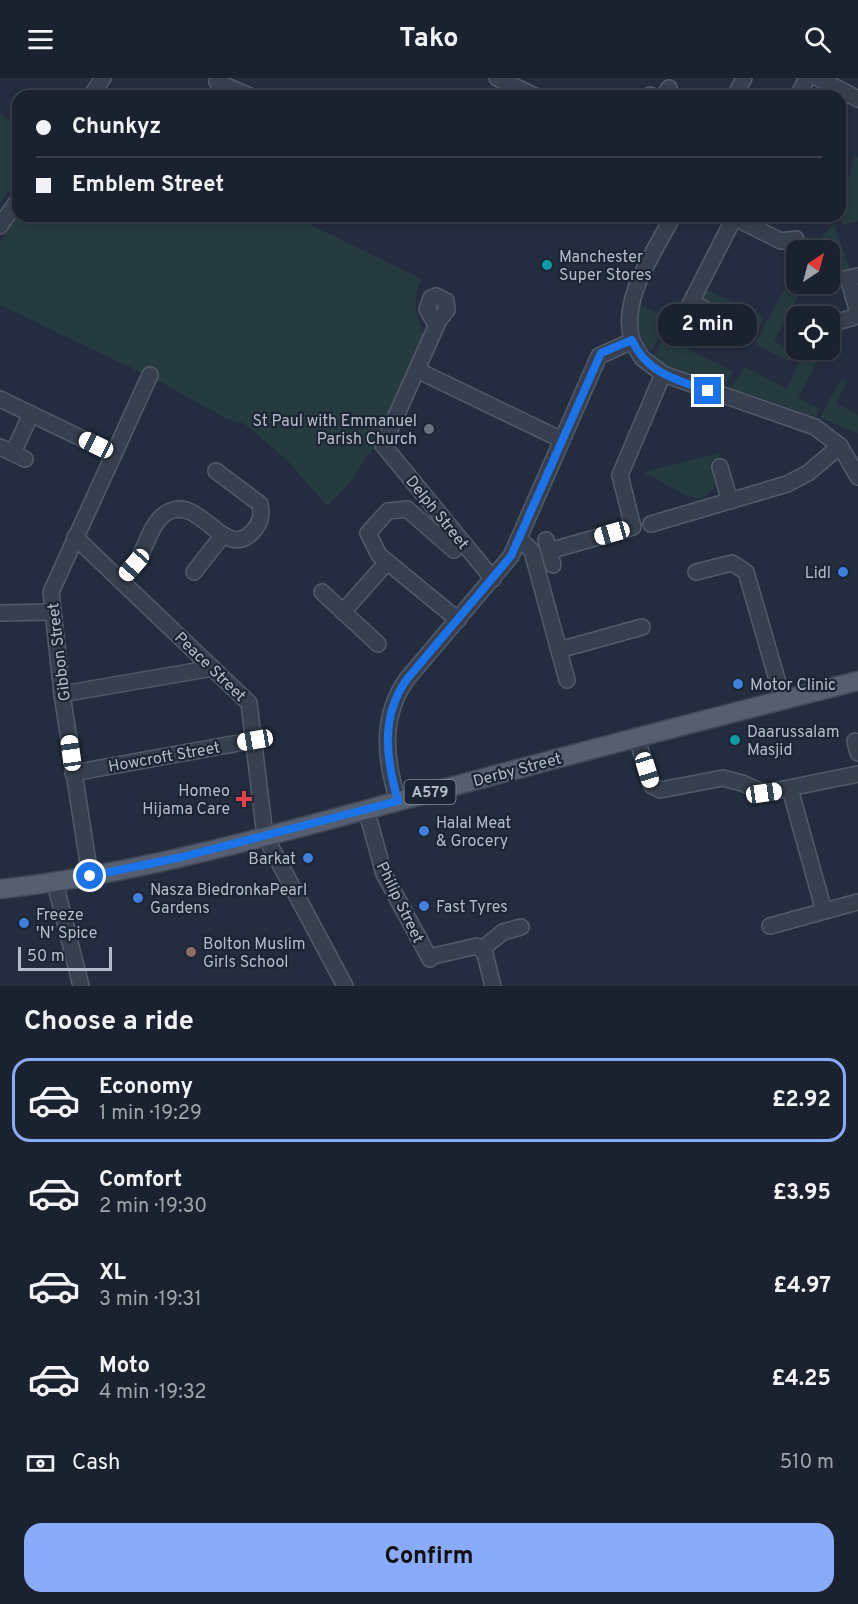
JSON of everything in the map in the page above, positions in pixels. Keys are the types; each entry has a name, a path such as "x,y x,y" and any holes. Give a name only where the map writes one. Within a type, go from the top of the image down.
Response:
{"main road":[{"name":"Derby Street","path":"0,889 56,883 265,836 636,736 858,681"}],"street":[{"path":"497,78 522,90"},
{"path":"824,81 841,90"},
{"path":"225,82 239,90"},
{"path":"0,226 12,209"},
{"path":"670,222 630,302 629,322 632,340 642,358 663,374 815,427 840,446 858,477"},
{"path":"730,222 688,307 737,326"},
{"path":"743,222 781,241 796,239"},
{"path":"840,321 858,315 853,277"},
{"path":"436,325 417,370 562,440"},
{"path":"398,801 390,774 386,747 391,710 407,679 505,565 520,539 601,353 632,340"},
{"name":"Delph Street","path":"417,370 383,445 493,579"},
{"path":"549,552 633,527 620,475 663,374"},
{"name":"Gibbon Street","path":"90,876 62,694 52,612 53,585 150,375"},
{"path":"0,399 114,454"},
{"path":"13,453 31,414"},
{"path":"651,524 798,479 840,446"},
{"path":"720,467 730,501"},
{"path":"121,580 138,559 158,522 170,511 188,511 230,539 243,539 258,525 262,513 256,499 216,471"},
{"path":"454,550 413,512 394,509 388,511 368,535 376,552 458,620"},
{"path":"194,572 223,535"},
{"name":"Peace Street","path":"75,537 249,703 265,836"},
{"path":"520,539 532,550 567,680"},
{"path":"343,612 387,562"},
{"path":"696,572 726,563 742,567 746,572 783,700"},
{"path":"322,592 378,644"},
{"path":"0,613 52,612"},
{"path":"559,650 642,627"},
{"path":"62,694 213,668"},
{"path":"636,736 655,789 723,778 742,783 764,793 858,774"},
{"name":"Howcroft Street","path":"73,773 255,740"},
{"path":"790,789 824,911"},
{"name":"Philip Street","path":"366,809 382,867 429,958 473,946 482,949"},
{"path":"265,836 345,986"},
{"path":"56,883 81,986"},
{"path":"770,926 858,902"},
{"path":"493,986 482,949 503,932 521,927"}],"green space":[{"path":"0,113 12,122 12,187 0,203"},
{"path":"854,156 858,157 858,221 842,225 842,222 846,222 846,189"},
{"path":"14,222 305,222 421,279 416,295 416,307 424,335 377,447 368,454 350,483 327,506 287,460 245,424 225,418 161,382 0,305 0,241"},
{"path":"834,223 840,240 820,240"},
{"path":"840,241 850,270 840,272"},
{"path":"786,286 786,294 800,294 793,306 786,306 786,319 774,341 786,348 786,360 755,344"},
{"path":"705,289 764,317 758,329 706,302 703,295"},
{"path":"640,304 669,319 651,352 639,330"},
{"path":"664,338 733,371 725,387 665,365 654,356"},
{"path":"800,360 818,360 798,398 820,409 816,417 731,388 745,367 787,389"},
{"path":"841,379 847,382 836,403 858,415 858,433 820,418"},
{"path":"720,453 724,463 716,476 715,487 702,499 687,496 644,472"}],"place":[{"name":"Manchester Super Stores","path":"547,265"},
{"name":"St Paul with Emmanuel Parish Church","path":"429,429"},
{"name":"Lidl","path":"843,572"},
{"name":"Motor Clinic","path":"738,684"},
{"name":"Daarussalam Masjid","path":"735,740"},
{"name":"Homeo Hijama Care","path":"244,799"},
{"name":"Halal Meat & Grocery","path":"424,831"},
{"name":"Barkat","path":"308,858"},
{"name":"Nasza BiedronkaPearl Gardens","path":"138,898"},
{"name":"Fast Tyres","path":"424,906"},
{"name":"Freeze 'N' Spice","path":"24,923"},
{"name":"Bolton Muslim Girls School","path":"191,952"}],"route":[{"path":"90,876 182,857 398,801 390,774 386,747 387,730 395,698 407,679 511,556 601,353 632,340 642,358 656,370 708,391"}]}
